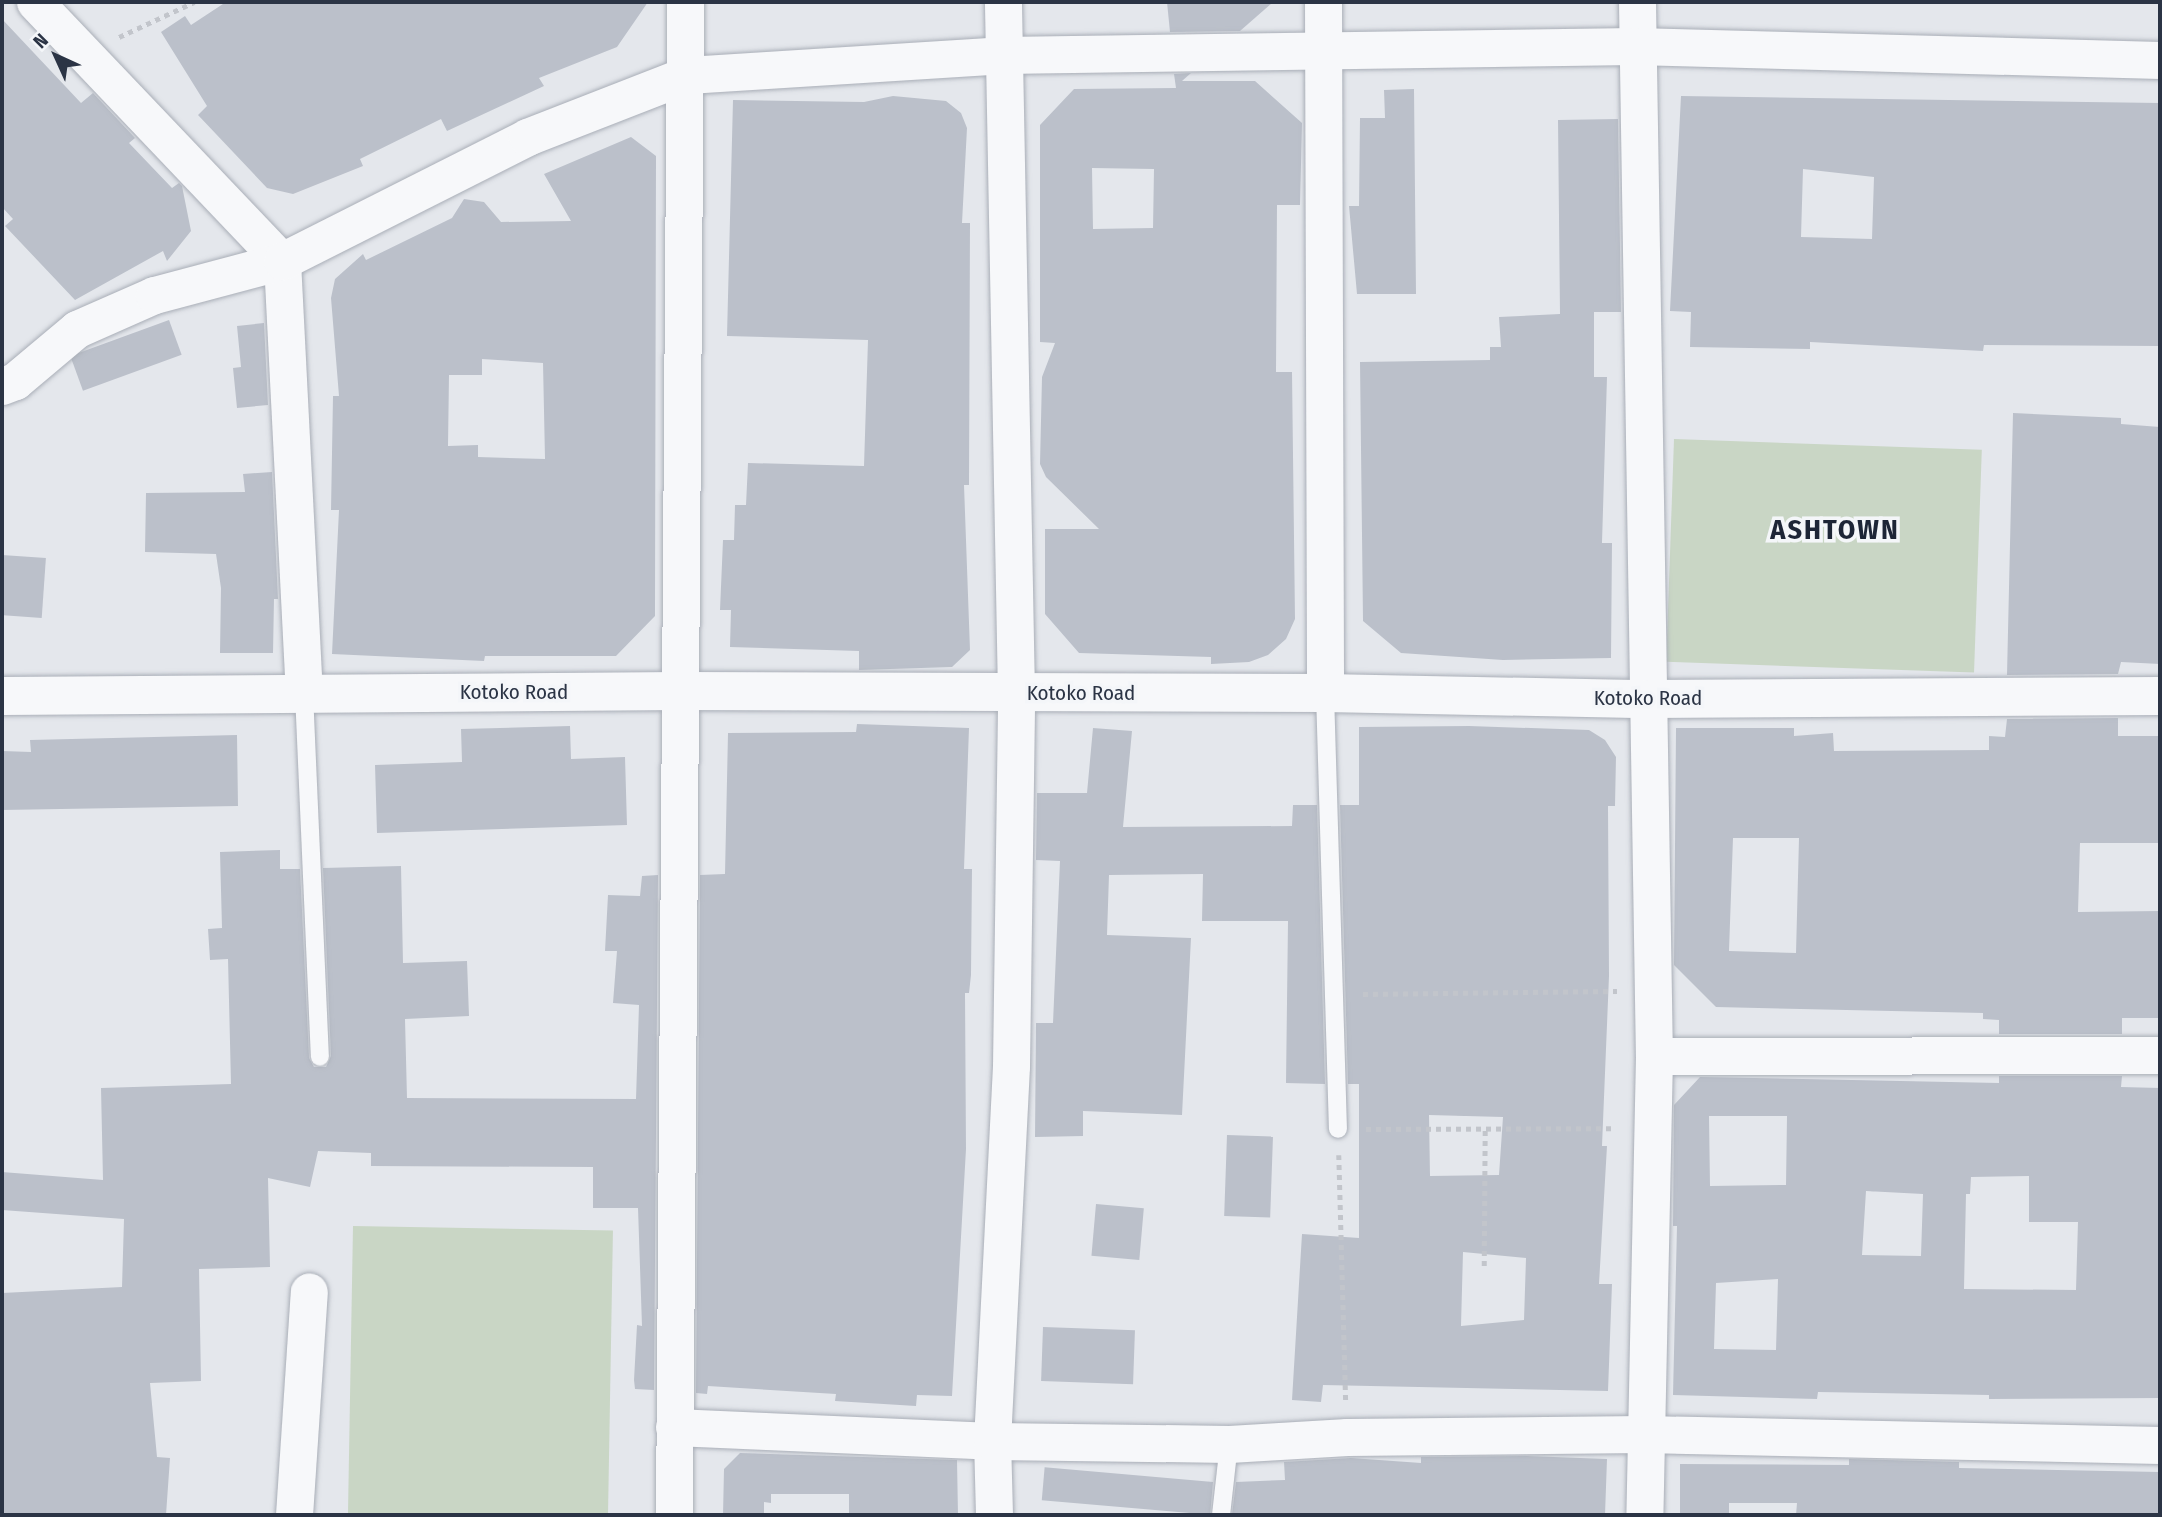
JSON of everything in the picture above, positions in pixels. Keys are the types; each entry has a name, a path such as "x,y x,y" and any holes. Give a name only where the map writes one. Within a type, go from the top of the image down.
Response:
{"street":[{"path":"35,2 282,261 304,694"},
{"path":"674,1515 685,2"},
{"path":"994,1515 992,1441 1011,1066 1016,694 1003,2"},
{"path":"1323,2 1325,693"},
{"path":"1637,2 1635,46 1654,1056 1644,1515"},
{"path":"2,386 15,381 77,329 154,295 282,261 527,137 686,75 1003,55 1635,46 2160,60"},
{"name":"Kotoko Road","path":"2,696 680,691 1325,693 1648,699 2160,696"},
{"path":"1654,1056 2160,1055"},
{"path":"293,1515 309,1292"},
{"path":"674,1427 992,1441 1229,1444 1347,1437 1644,1434 2160,1445"}],"lane":[{"path":"1325,693 1338,1129"},
{"path":"304,694 320,1057"},
{"path":"1221,1515 1229,1444"}],"path":[{"path":"89,58 132,27 194,2"},
{"path":"1334,994 1653,991"},
{"path":"1347,1437 1338,1129 1653,1127"},
{"path":"1484,1266 1485,1128"}],"green space":[{"path":"1674,439 1982,450 1974,673 1666,662"},
{"path":"353,1226 613,1231 608,1515 348,1515"}],"building":[{"path":"226,2 648,2 617,47 539,78 544,86 447,131 441,119 360,159 363,166 293,194 267,188 198,115 207,106 161,32 185,16 191,25"},
{"path":"1167,2 1273,2 1240,31 1170,32"},
{"path":"2,19 81,103 93,93 135,138 129,143 172,188 179,183 182,186 191,231 167,261 163,251 75,300 5,226 13,219 2,207"},
{"path":"1191,73 1182,81 1255,81 1302,123 1300,205 1277,205 1276,372 1292,372 1295,619 1286,639 1268,655 1249,662 1211,664 1211,657 1079,653 1045,614 1045,529 1099,529 1046,477 1040,464 1042,377 1055,343 1040,342 1040,125 1074,89 1176,88 1174,74","holes":["1092,168 1154,169 1153,228 1093,229"]},
{"path":"1414,89 1416,294 1357,294 1349,206 1359,206 1360,118 1385,118 1384,90"},
{"path":"893,96 946,101 961,113 967,128 962,223 970,223 969,485 964,485 970,650 952,667 859,670 859,651 730,647 731,610 720,610 723,540 734,540 735,505 746,505 748,463 864,466 868,340 727,336 733,100 864,102"},
{"path":"1681,96 2160,103 2160,346 1984,345 1983,351 1810,342 1810,349 1690,347 1691,312 1670,311","holes":["1803,169 1874,177 1872,239 1801,237"]},
{"path":"1618,119 1621,312 1594,312 1594,377 1607,377 1602,543 1612,543 1611,658 1503,660 1401,653 1363,621 1360,362 1490,360 1490,347 1501,347 1499,317 1560,314 1558,120"},
{"path":"631,137 656,156 655,616 616,656 485,656 484,661 332,654 339,510 331,510 333,396 339,396 331,298 335,279 363,254 366,260 452,218 464,199 484,202 501,222 571,221 544,174","holes":["482,359 543,363 545,459 478,457 478,445 448,446 449,375 482,375"]},
{"path":"169,320 182,355 83,391 70,356"},
{"path":"264,323 268,405 237,408 233,368 241,367 237,326"},
{"path":"2013,413 2121,418 2121,424 2160,427 2160,664 2121,662 2118,674 2007,675"},
{"path":"272,472 278,599 274,599 273,653 220,653 221,588 216,554 145,552 146,493 245,492 243,474"},
{"path":"2,555 46,558 42,618 2,615"},
{"path":"2118,718 2118,736 2160,736 2160,843 2080,843 2078,912 2160,911 2160,1018 2122,1018 2122,1034 1999,1034 1999,1020 1983,1019 1983,1013 1716,1007 1674,965 1676,728 1794,728 1794,736 1833,733 1834,751 1989,750 1989,736 2005,737 2007,719","holes":["1733,838 1799,838 1796,953 1729,951"]},
{"path":"857,724 969,728 964,869 972,869 971,975 969,993 965,993 966,1149 952,1396 917,1395 916,1406 835,1401 836,1394 708,1386 707,1394 696,1393 700,875 725,874 728,733 856,732"},
{"path":"570,726 571,759 625,757 627,825 377,833 375,765 462,762 461,729"},
{"path":"1469,726 1589,730 1605,740 1616,757 1615,806 1608,806 1609,976 1602,1146 1607,1146 1599,1284 1612,1284 1608,1391 1323,1385 1321,1402 1292,1400 1302,1234 1359,1238 1359,1084 1348,1084 1340,805 1359,805 1359,727","holes":["1429,1115 1503,1117 1499,1175 1430,1176","1463,1252 1526,1258 1524,1320 1461,1326"]},
{"path":"1093,728 1132,731 1123,827 1292,826 1293,805 1317,805 1325,1084 1286,1083 1288,921 1202,921 1203,874 1109,875 1107,935 1191,938 1182,1115 1083,1111 1083,1136 1035,1137 1036,1023 1053,1023 1060,861 1036,860 1037,793 1087,793"},
{"path":"237,735 238,806 2,810 2,751 31,752 30,740"},
{"path":"280,850 280,869 300,869 309,1058 314,1067 326,1067 331,1056 323,868 401,866 403,963 467,961 469,1016 405,1019 407,1098 636,1099 639,1005 613,1003 617,951 605,951 608,895 640,896 642,876 658,875 654,1390 635,1389 634,1380 637,1325 642,1326 638,1208 593,1208 593,1167 371,1166 371,1153 318,1151 310,1187 268,1178 270,1267 199,1269 201,1381 150,1383 157,1457 170,1458 166,1515 2,1515 2,1293 122,1287 124,1219 2,1210 2,1172 103,1180 101,1088 231,1084 228,959 210,960 208,929 222,928 220,852"},
{"path":"1999,1076 2122,1076 2121,1087 2160,1088 2160,1398 1989,1399 1989,1395 1818,1392 1817,1399 1673,1395 1677,1226 1673,1226 1674,1105 1700,1077 1999,1083","holes":["1709,1116 1787,1116 1786,1185 1710,1186","2029,1176 2029,1222 2078,1222 2076,1290 1964,1289 1966,1194 1970,1194 1971,1177","1866,1191 1923,1194 1921,1256 1862,1255","1778,1279 1776,1350 1714,1349 1716,1283"]},
{"path":"1227,1135 1273,1137 1270,1218 1224,1216"},
{"path":"1096,1204 1144,1208 1139,1260 1091,1256"},
{"path":"1043,1327 1135,1330 1133,1384 1041,1381"},
{"path":"740,1453 957,1460 958,1515 849,1515 849,1494 771,1494 771,1503 764,1502 764,1515 723,1515 724,1469"},
{"path":"1526,1456 1607,1459 1605,1515 1232,1515 1236,1482 1285,1480 1284,1462 1351,1458 1421,1463 1421,1457"},
{"path":"1849,1459 1959,1462 1959,1468 2160,1472 2160,1515 1796,1515 1797,1503 1729,1503 1729,1515 1680,1515 1680,1464 1849,1465"},
{"path":"1045,1467 1213,1482 1210,1515 1042,1500"}],"district":[{"name":"ASHTOWN","path":"1835,530"}]}
